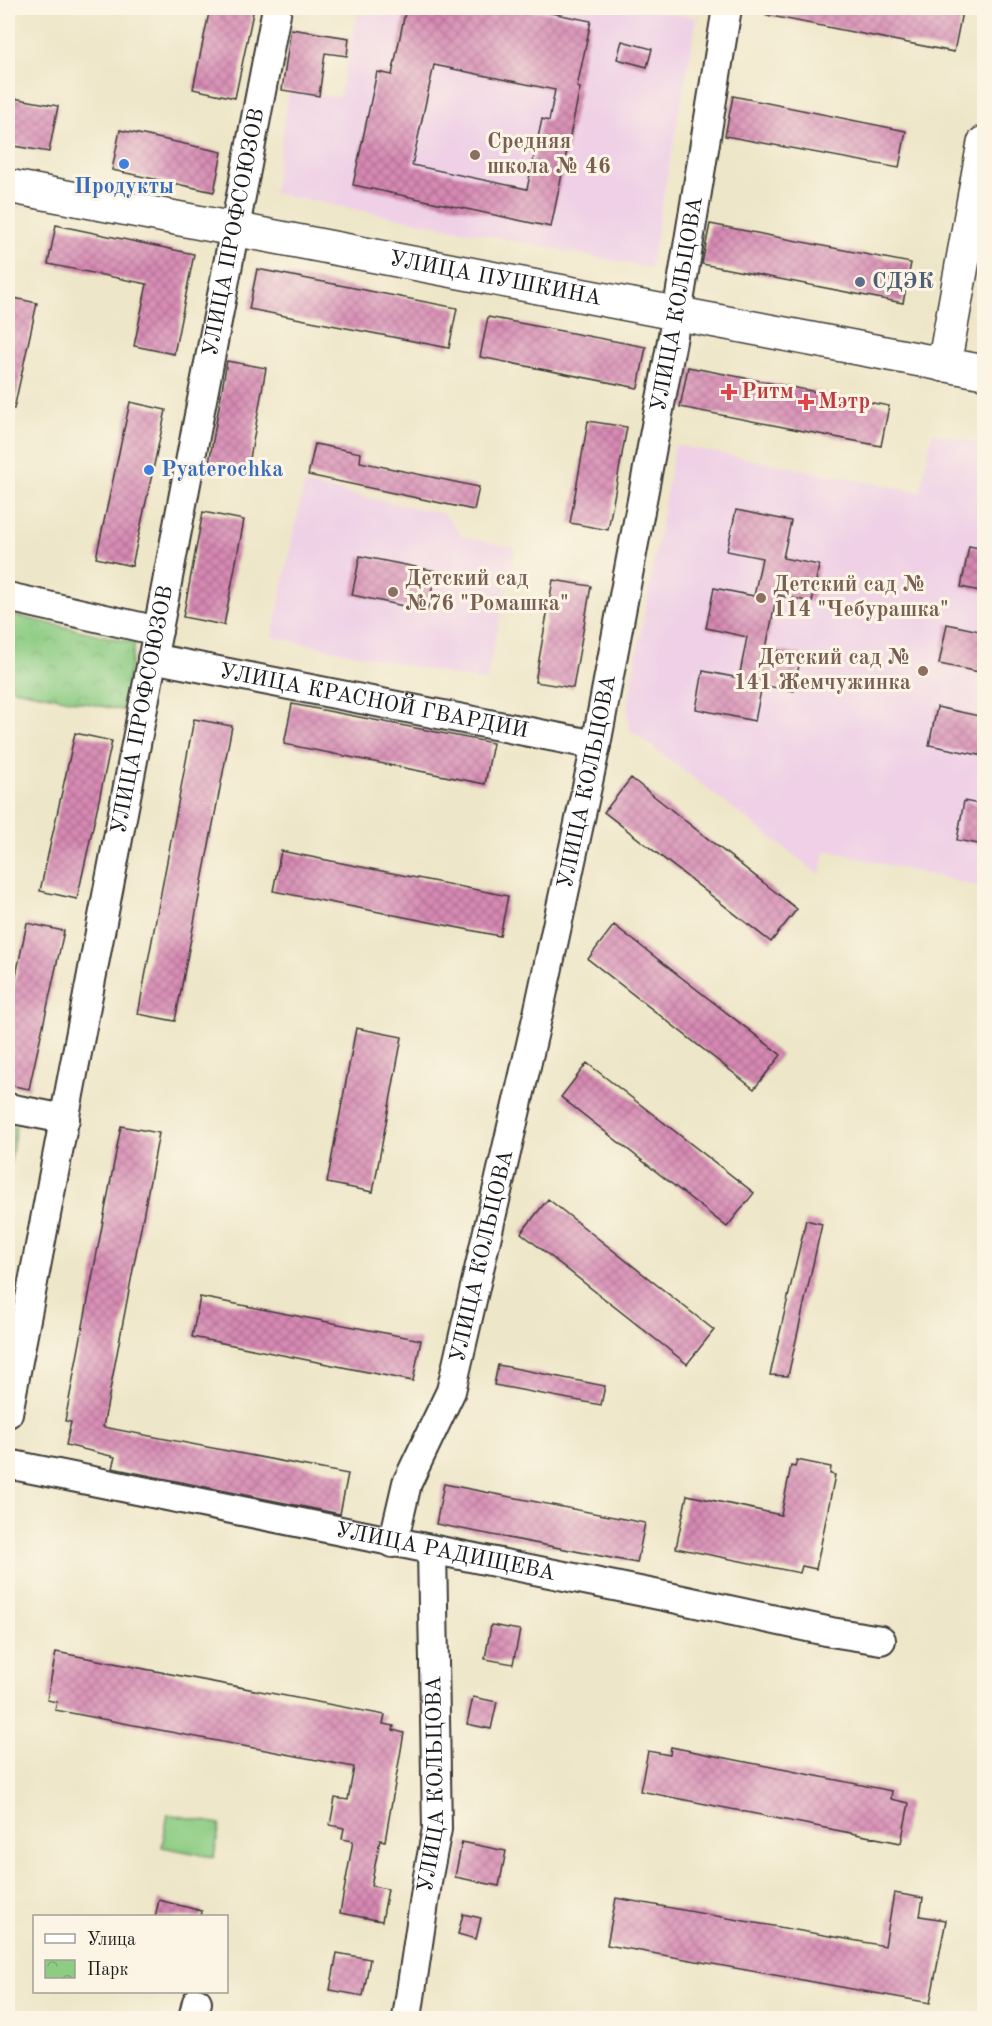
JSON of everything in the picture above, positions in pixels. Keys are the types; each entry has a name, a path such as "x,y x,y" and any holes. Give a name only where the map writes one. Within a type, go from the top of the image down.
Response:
{"main road":[{"path":"944,365 984,143"},
{"name":"УЛИЦА ПУШКИНА","path":"8,186 984,372"}],"street":[{"name":"УЛИЦА ПРОФСОЮЗОВ","path":"8,1413 276,8"},
{"name":"УЛИЦА КОЛЬЦОВА","path":"393,1543 407,1483 451,1391 538,1014 596,745 677,314 727,8"},
{"name":"УЛИЦА КРАСНОЙ ГВАРДИИ","path":"8,597 155,645 596,745"},
{"path":"8,1108 65,1119"},
{"name":"УЛИЦА РАДИЩЕВА","path":"8,1464 664,1596 831,1632 881,1640"},
{"name":"УЛИЦА КОЛЬЦОВА","path":"407,2019 437,1829 432,1550"}],"shaded area":[{"name":"Средняя школа № 46","path":"359,8 645,8 697,18 650,268 273,193 289,92 339,97"},
{"name":"Детский сад № 114 \"Чебурашка\"","path":"932,433 984,444 984,888 826,850 820,875 630,730 627,709 675,445 920,492"},
{"name":"Детский сад №76 \"Ромашка\"","path":"304,484 444,514 462,536 515,548 486,682 272,637"}],"green space":[{"path":"8,614 135,643 122,710 8,688"},
{"path":"8,1124 16,1126 8,1179"},
{"path":"168,1814 220,1824 214,1857 162,1847"}],"building":[{"path":"210,8 254,8 235,98 193,89"},
{"path":"406,8 526,8 591,21 577,87 580,88 551,227 353,185 377,72 392,75","holes":["434,65 555,90 549,121 542,119 527,189 412,165"]},
{"path":"767,8 940,8 962,12 954,52 766,15"},
{"path":"291,29 349,38 347,56 325,53 319,96 282,90"},
{"path":"622,41 652,49 647,67 617,59"},
{"path":"733,96 906,131 899,168 725,136"},
{"path":"8,97 58,106 49,152 8,145"},
{"path":"120,130 222,152 214,192 112,170"},
{"path":"710,224 911,263 903,303 702,264"},
{"path":"56,225 194,254 174,354 134,346 147,284 48,264"},
{"path":"257,269 457,308 449,348 249,309"},
{"path":"14,298 37,303 14,409 8,408 8,327"},
{"path":"488,317 646,347 638,388 480,357"},
{"path":"227,361 266,368 248,470 209,463"},
{"path":"688,367 889,406 881,446 680,407"},
{"path":"130,402 166,410 132,566 96,558"},
{"path":"588,421 627,427 608,530 570,523"},
{"path":"315,444 361,453 360,462 479,487 474,510 308,475"},
{"path":"736,510 791,521 783,558 819,565 812,602 777,595 766,648 801,655 794,691 762,685 755,721 696,709 703,671 739,678 747,637 706,628 714,588 754,596 762,558 727,551"},
{"path":"203,512 244,520 224,625 183,617"},
{"path":"969,546 984,549 984,592 961,587"},
{"path":"360,556 436,571 427,611 352,595"},
{"path":"553,580 591,586 573,688 535,682"},
{"path":"947,624 984,632 984,673 939,664"},
{"path":"292,704 493,743 485,784 284,744"},
{"path":"937,707 984,717 984,756 929,745"},
{"path":"194,719 232,726 175,1021 138,1014"},
{"path":"75,733 112,741 77,899 40,891"},
{"path":"631,778 797,909 771,942 604,812"},
{"path":"964,801 984,805 984,845 957,840"},
{"path":"281,851 508,896 500,936 273,891"},
{"path":"27,923 64,931 29,1089 8,1085 8,1013"},
{"path":"614,925 781,1055 754,1089 588,959"},
{"path":"356,1028 402,1037 373,1192 327,1183"},
{"path":"587,1063 754,1193 727,1227 561,1097"},
{"path":"121,1126 159,1133 103,1427 348,1474 340,1514 112,1468 115,1457 66,1445 71,1422 65,1421"},
{"path":"548,1199 714,1330 687,1364 521,1233"},
{"path":"806,1220 822,1224 788,1376 770,1375"},
{"path":"200,1297 421,1340 413,1381 192,1337"},
{"path":"498,1365 605,1386 601,1405 494,1385"},
{"path":"797,1460 831,1467 830,1474 835,1475 816,1569 802,1566 800,1573 676,1548 687,1495 781,1515 791,1466 795,1467"},
{"path":"444,1484 645,1523 637,1563 436,1524"},
{"path":"491,1625 520,1630 513,1664 485,1659"},
{"path":"56,1652 385,1715 383,1724 394,1726 393,1730 404,1733 385,1841 380,1840 371,1886 388,1889 382,1921 340,1913 353,1841 342,1839 344,1828 330,1825 335,1798 348,1800 354,1767 55,1710 57,1702 47,1700"},
{"path":"473,1697 497,1702 491,1729 467,1724"},
{"path":"671,1747 892,1791 891,1799 909,1803 901,1843 640,1791 648,1751 670,1755"},
{"path":"462,1842 506,1851 499,1886 455,1877"},
{"path":"894,1893 923,1898 920,1916 946,1920 930,2003 607,1945 616,1898 885,1946"},
{"path":"159,1900 202,1911 201,1915 155,1915"},
{"path":"463,1914 481,1918 476,1939 458,1934"},
{"path":"337,1953 370,1959 363,1996 330,1990"}],"place":[{"name":"Средняя школа № 46","path":"475,155"},
{"name":"Продукты","path":"124,164"},
{"name":"СДЭК","path":"860,282"},
{"name":"Ритм","path":"729,392"},
{"name":"Мэтр","path":"806,402"},
{"name":"Pyaterochka","path":"149,470"},
{"name":"Детский сад №76 \"Ромашка\"","path":"393,592"},
{"name":"Детский сад № 114 \"Чебурашка\"","path":"761,598"},
{"name":"Детский сад № 141 Жемчужинка","path":"923,671"}]}
